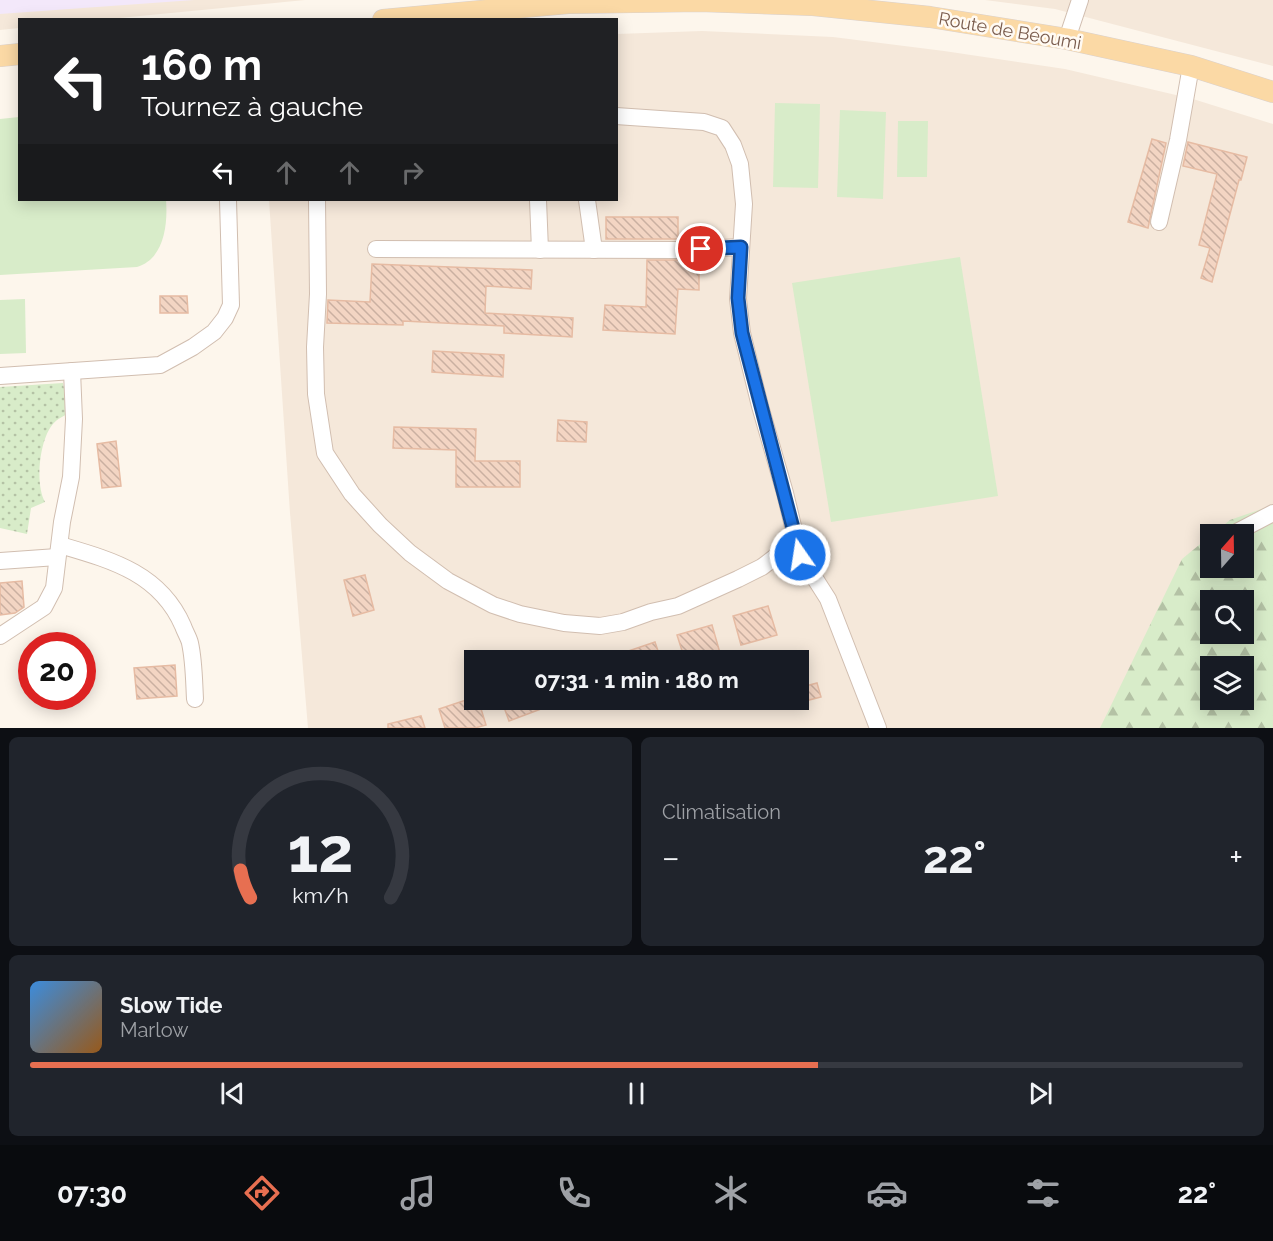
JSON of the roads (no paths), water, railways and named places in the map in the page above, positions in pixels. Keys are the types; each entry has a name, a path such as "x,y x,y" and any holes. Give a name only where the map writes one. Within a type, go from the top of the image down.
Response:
{"main road":[{"name":"Route de Béoumi","path":"400,18 540,2 568,11 654,0 813,5 930,17 1067,39 1191,66 1273,92"},
{"path":"0,56 18,54"}],"street":[{"path":"1067,39 1080,0"},
{"path":"1159,222 1178,140 1191,66"},
{"path":"618,116 704,122 722,128 741,164 744,204 738,298 742,333 800,555 828,599 878,728"},
{"path":"0,375 160,365 193,347 214,332 225,318 231,305 228,201"},
{"path":"317,201 316,394 325,453 352,494 380,525 410,553 448,581 493,605 520,614 600,626 623,622 678,606 738,579 762,567 780,554 790,546 795,536"},
{"path":"538,201 540,250"},
{"path":"587,201 594,250"},
{"path":"376,249 681,250 741,247"},
{"path":"0,636 44,607 54,588 70,477 74,419 72,371"},
{"path":"1252,524 1273,513"},
{"path":"0,561 59,551 99,556 144,577 164,594 178,615 190,643 195,699"}]}
